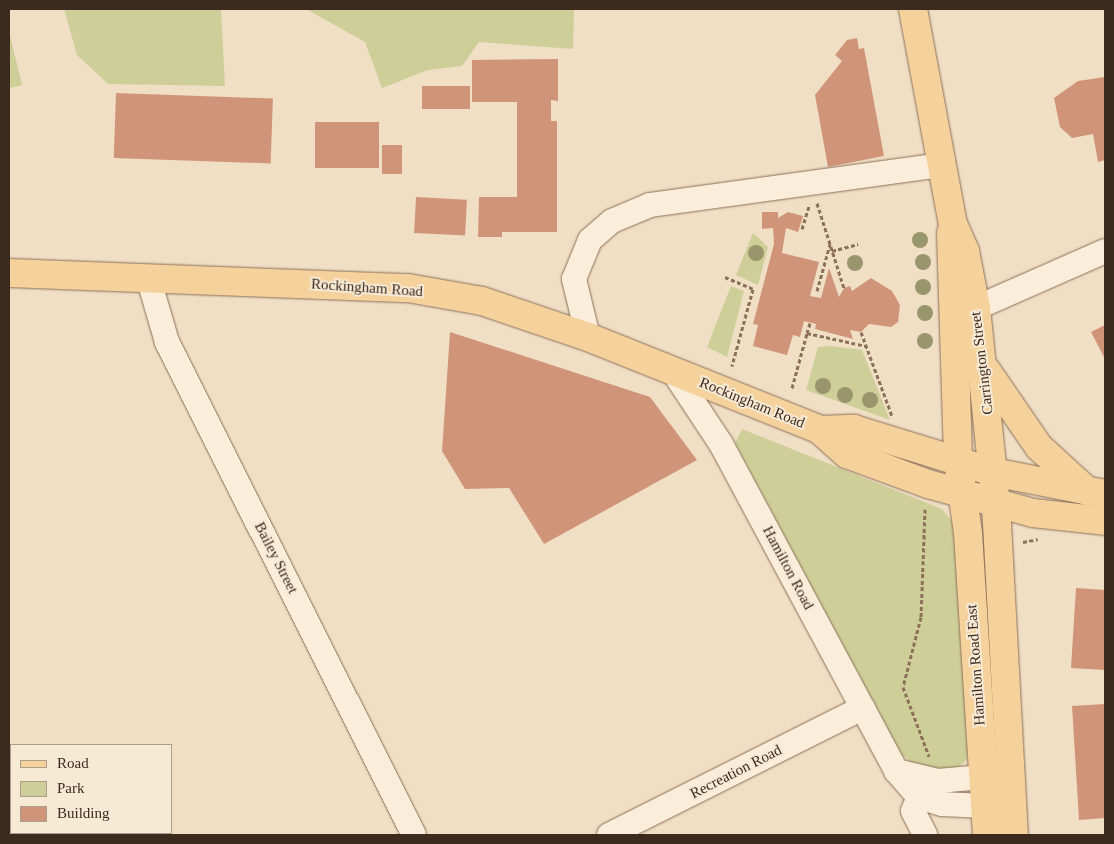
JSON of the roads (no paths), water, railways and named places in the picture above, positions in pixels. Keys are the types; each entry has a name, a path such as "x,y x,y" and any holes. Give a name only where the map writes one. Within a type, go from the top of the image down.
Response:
{"main road":[{"name":"Carrington Street","path":"913,9 953,224 966,251 976,308 996,505"},
{"name":"Carrington Street","path":"953,224 949,254 958,461 963,496"},
{"name":"Rockingham Road","path":"9,273 408,288 482,301 588,337 672,370 820,430 847,454 963,496 996,505 1105,522"},
{"path":"982,365 1039,447 1096,493"},
{"name":"Rockingham Road","path":"820,430 854,430 993,472 1096,493"},
{"name":"Hamilton Road East","path":"963,496 987,835"},
{"name":"Hamilton Road East","path":"996,505 1014,835"}],"street":[{"path":"588,337 574,279 590,240 612,222 650,205 715,194 941,165"},
{"path":"976,308 1105,251"},
{"name":"Bailey Street","path":"148,277 167,342 414,835"},
{"name":"Hamilton Road","path":"672,370 721,444 896,771 919,797"},
{"name":"Recreation Road","path":"609,835 863,708"},
{"path":"896,771 938,781 983,776"},
{"path":"925,835 913,811 919,797 942,804 985,806"}]}
